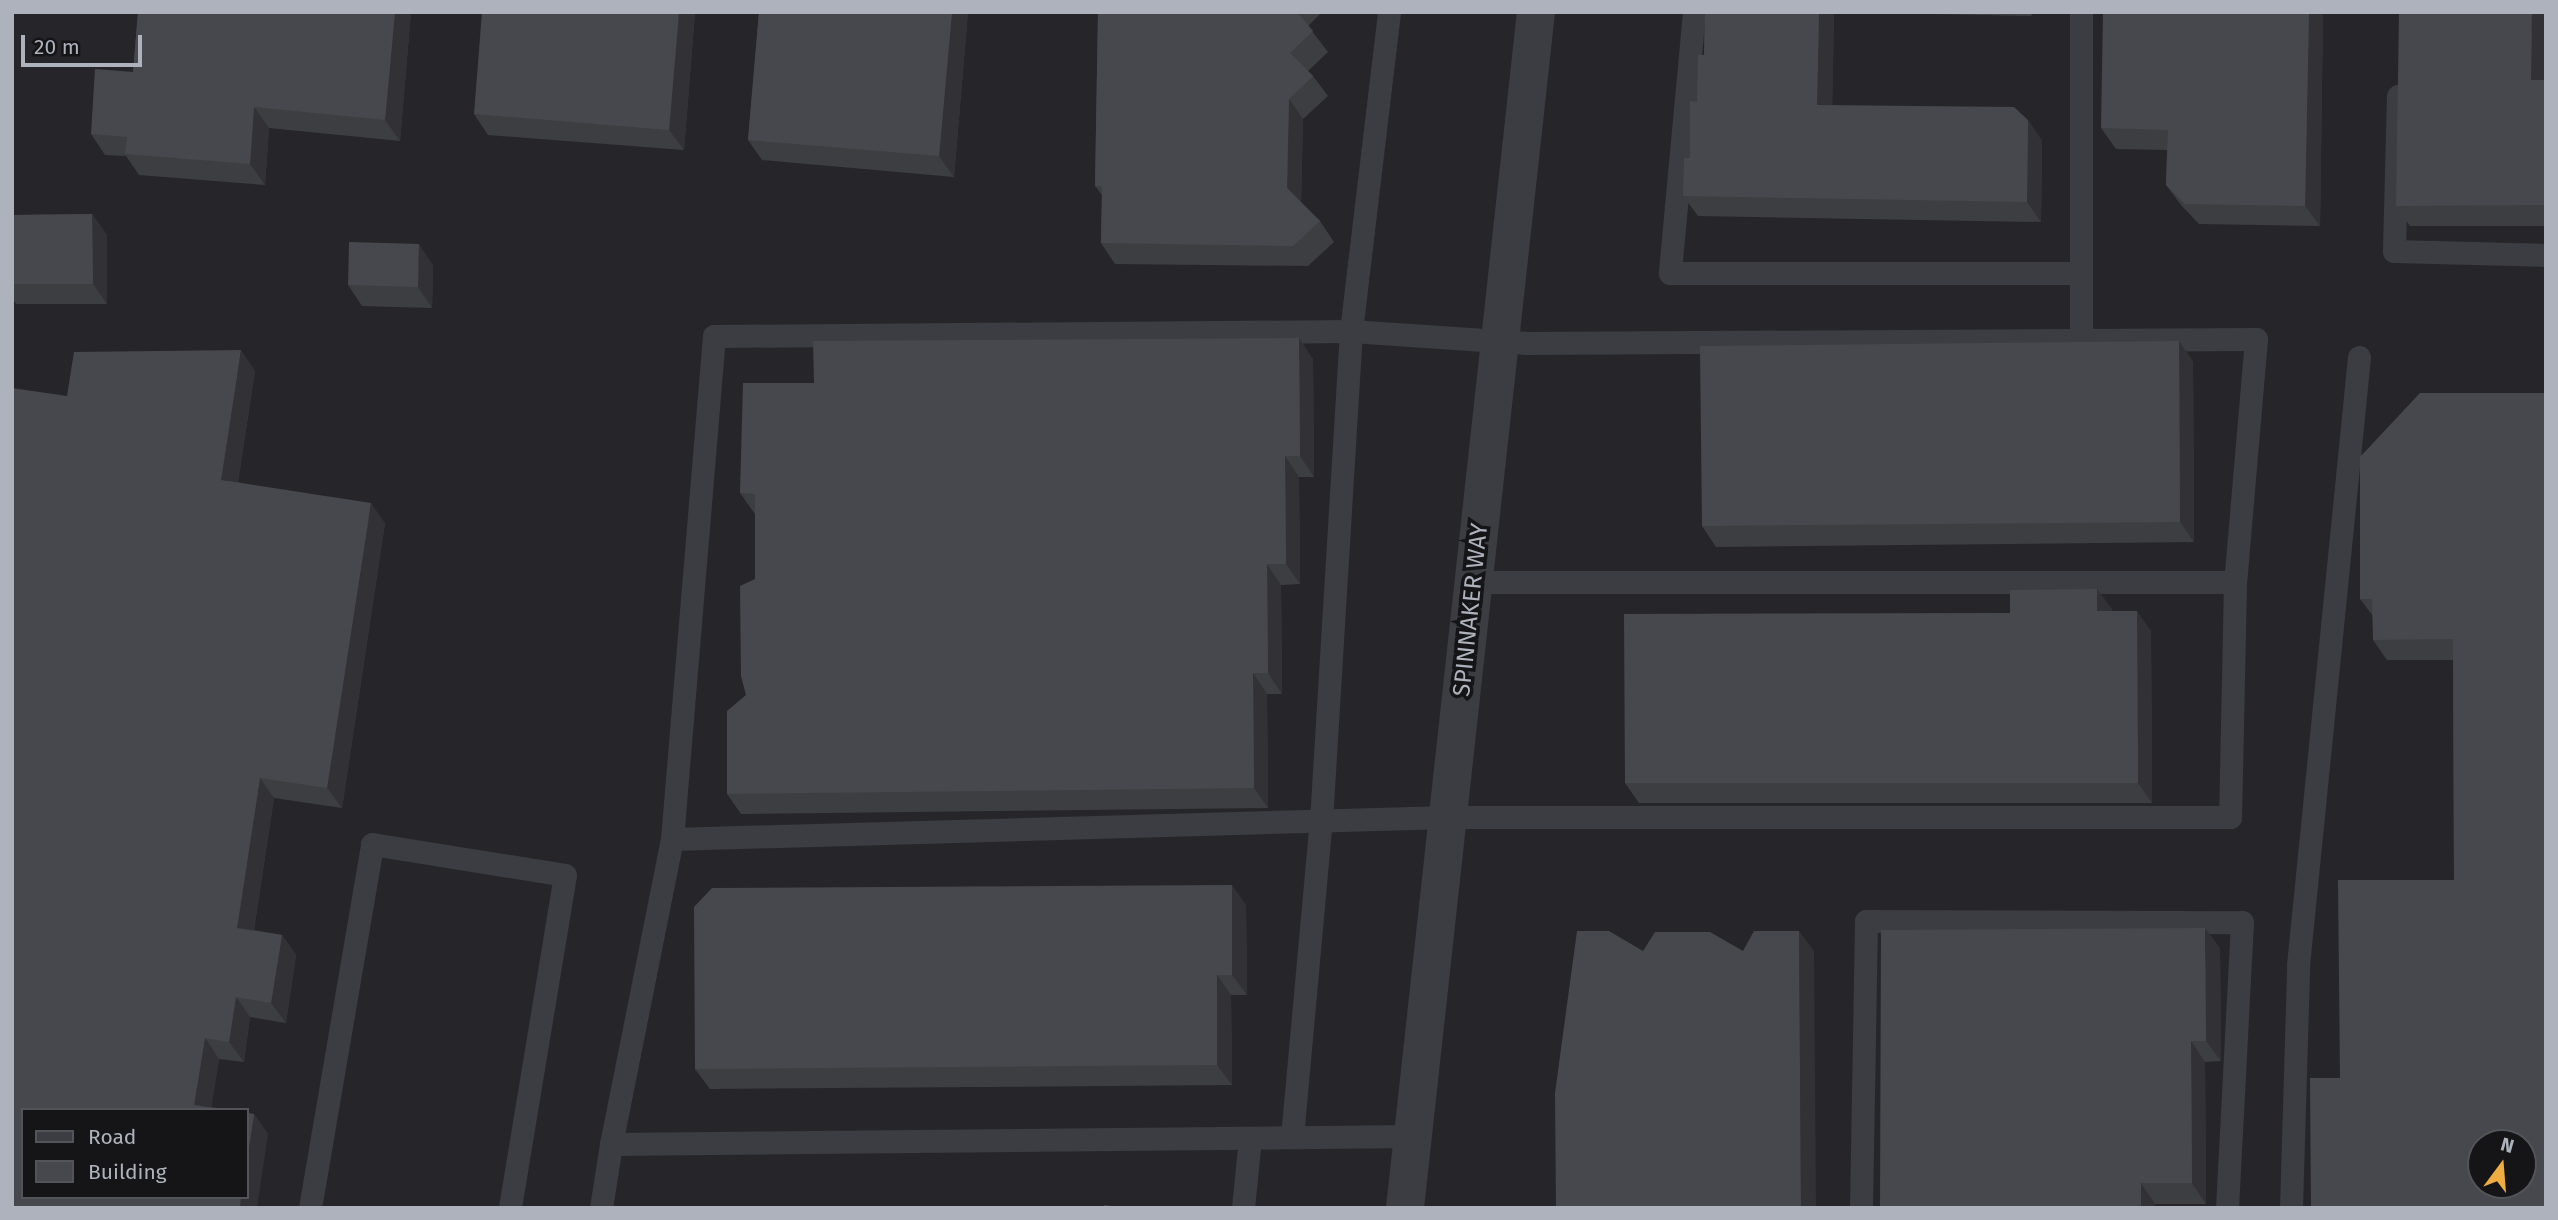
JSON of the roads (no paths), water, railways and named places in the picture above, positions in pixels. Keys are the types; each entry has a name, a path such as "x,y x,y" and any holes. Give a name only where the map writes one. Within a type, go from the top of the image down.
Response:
{"street":[{"name":"SPINNAKER WAY","path":"1405,1208 1536,12"}],"lane":[{"path":"1292,1137 1321,821 1351,331 1389,12"},
{"path":"1694,12 1670,273 2081,273"},
{"path":"2081,12 2081,340"},
{"path":"2398,79 2394,251 2546,255"},
{"path":"601,1208 611,1144 672,839 714,336 1351,331 1500,341 2256,339 2235,582 2230,817 1448,817 672,839"},
{"path":"2291,1208 2298,965 2359,357"},
{"path":"1474,582 2235,582"},
{"path":"310,1208 372,844 565,875 510,1208"},
{"path":"1861,1208 1866,921 2242,922 2227,1208"},
{"path":"611,1144 1413,1136"},
{"path":"1243,1208 1250,1138"}]}
